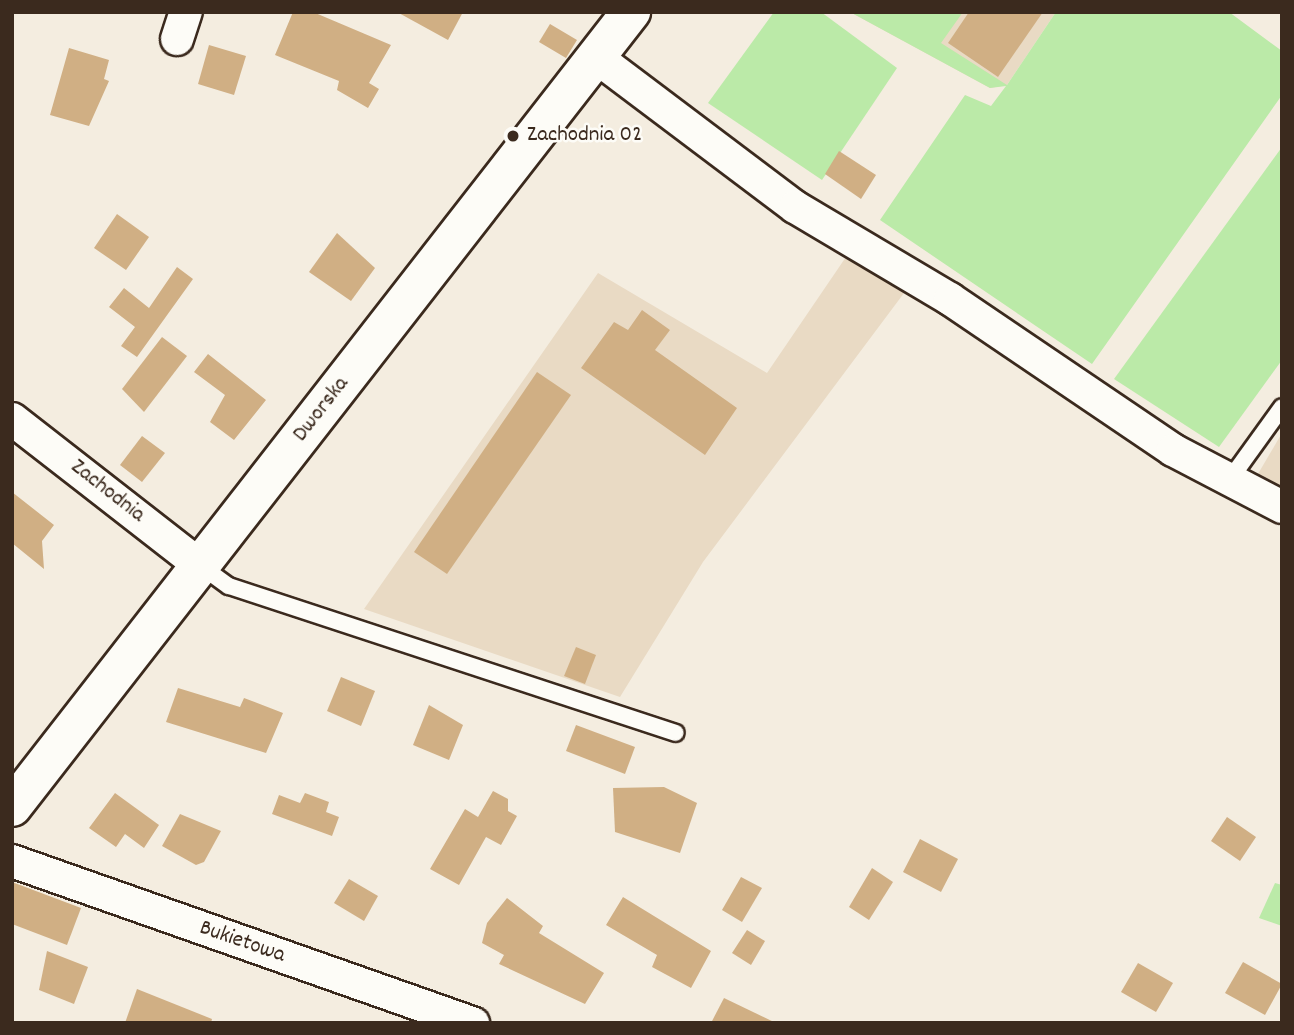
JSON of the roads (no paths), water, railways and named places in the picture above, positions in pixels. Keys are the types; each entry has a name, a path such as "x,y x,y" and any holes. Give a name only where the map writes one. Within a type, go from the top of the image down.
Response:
{"street":[{"name":"Dworska","path":"12,807 631,12"},
{"path":"596,57 794,207 950,299 1228,482 1282,507"},
{"name":"Zachodnia","path":"12,419 201,566"},
{"name":"Bukietowa","path":"12,861 473,1023"}],"lane":[{"path":"1228,482 1282,407"},
{"path":"201,566 229,586 675,733"}],"place":[{"name":"Zachodnia 02","path":"513,136"}]}
